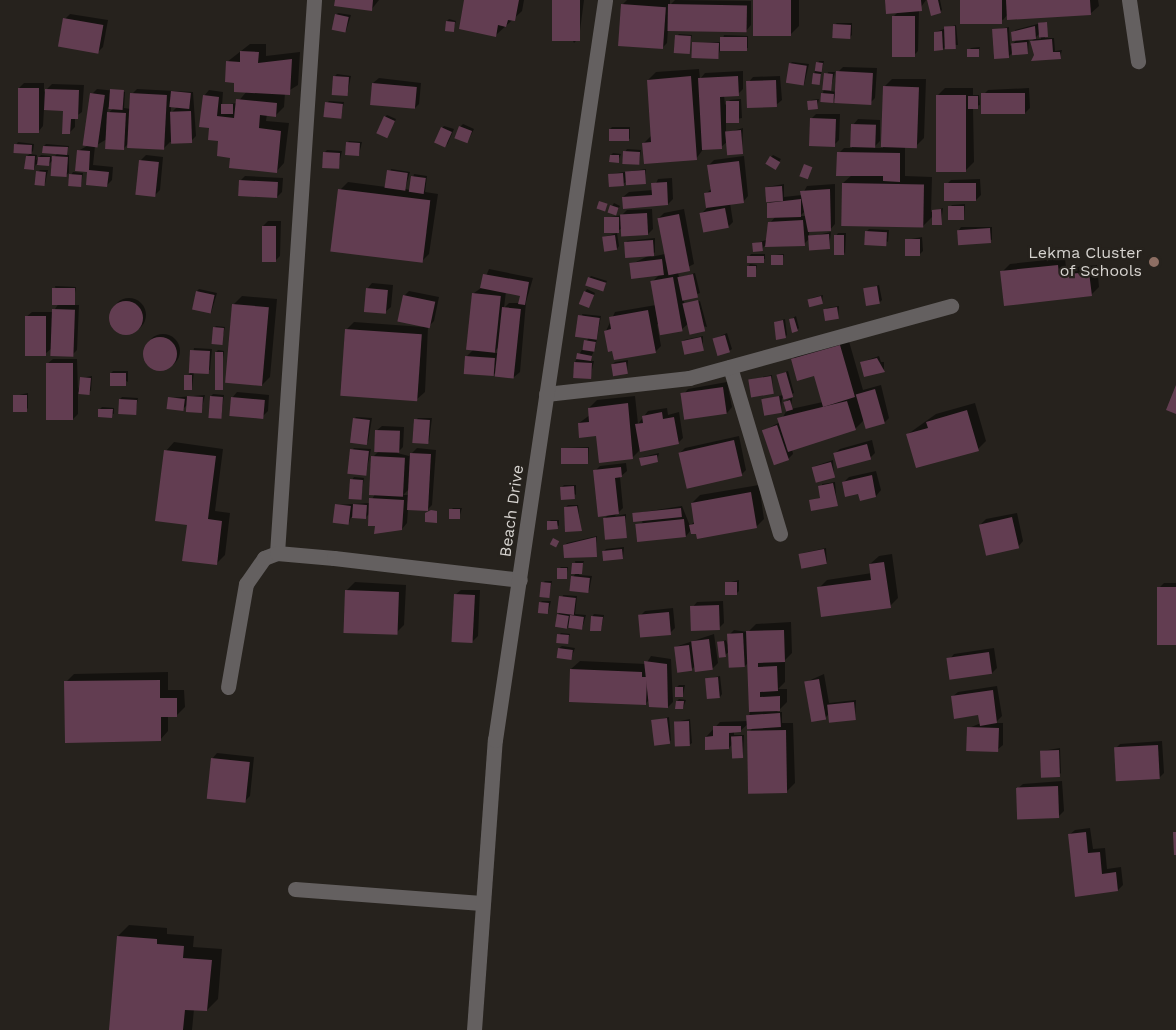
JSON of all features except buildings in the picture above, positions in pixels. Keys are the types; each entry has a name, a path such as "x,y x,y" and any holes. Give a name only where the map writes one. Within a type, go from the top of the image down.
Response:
{"street":[{"path":"277,553 314,0"},
{"name":"Beach Drive","path":"474,1030 481,903 495,740 605,0"},
{"path":"1129,0 1138,61"},
{"path":"546,394 689,378 951,306"},
{"path":"730,368 780,534"},
{"path":"228,687 246,584 259,563 277,553 520,580"},
{"path":"295,889 481,903"}],"place":[{"name":"Lekma Cluster of Schools","path":"1154,262"}]}
